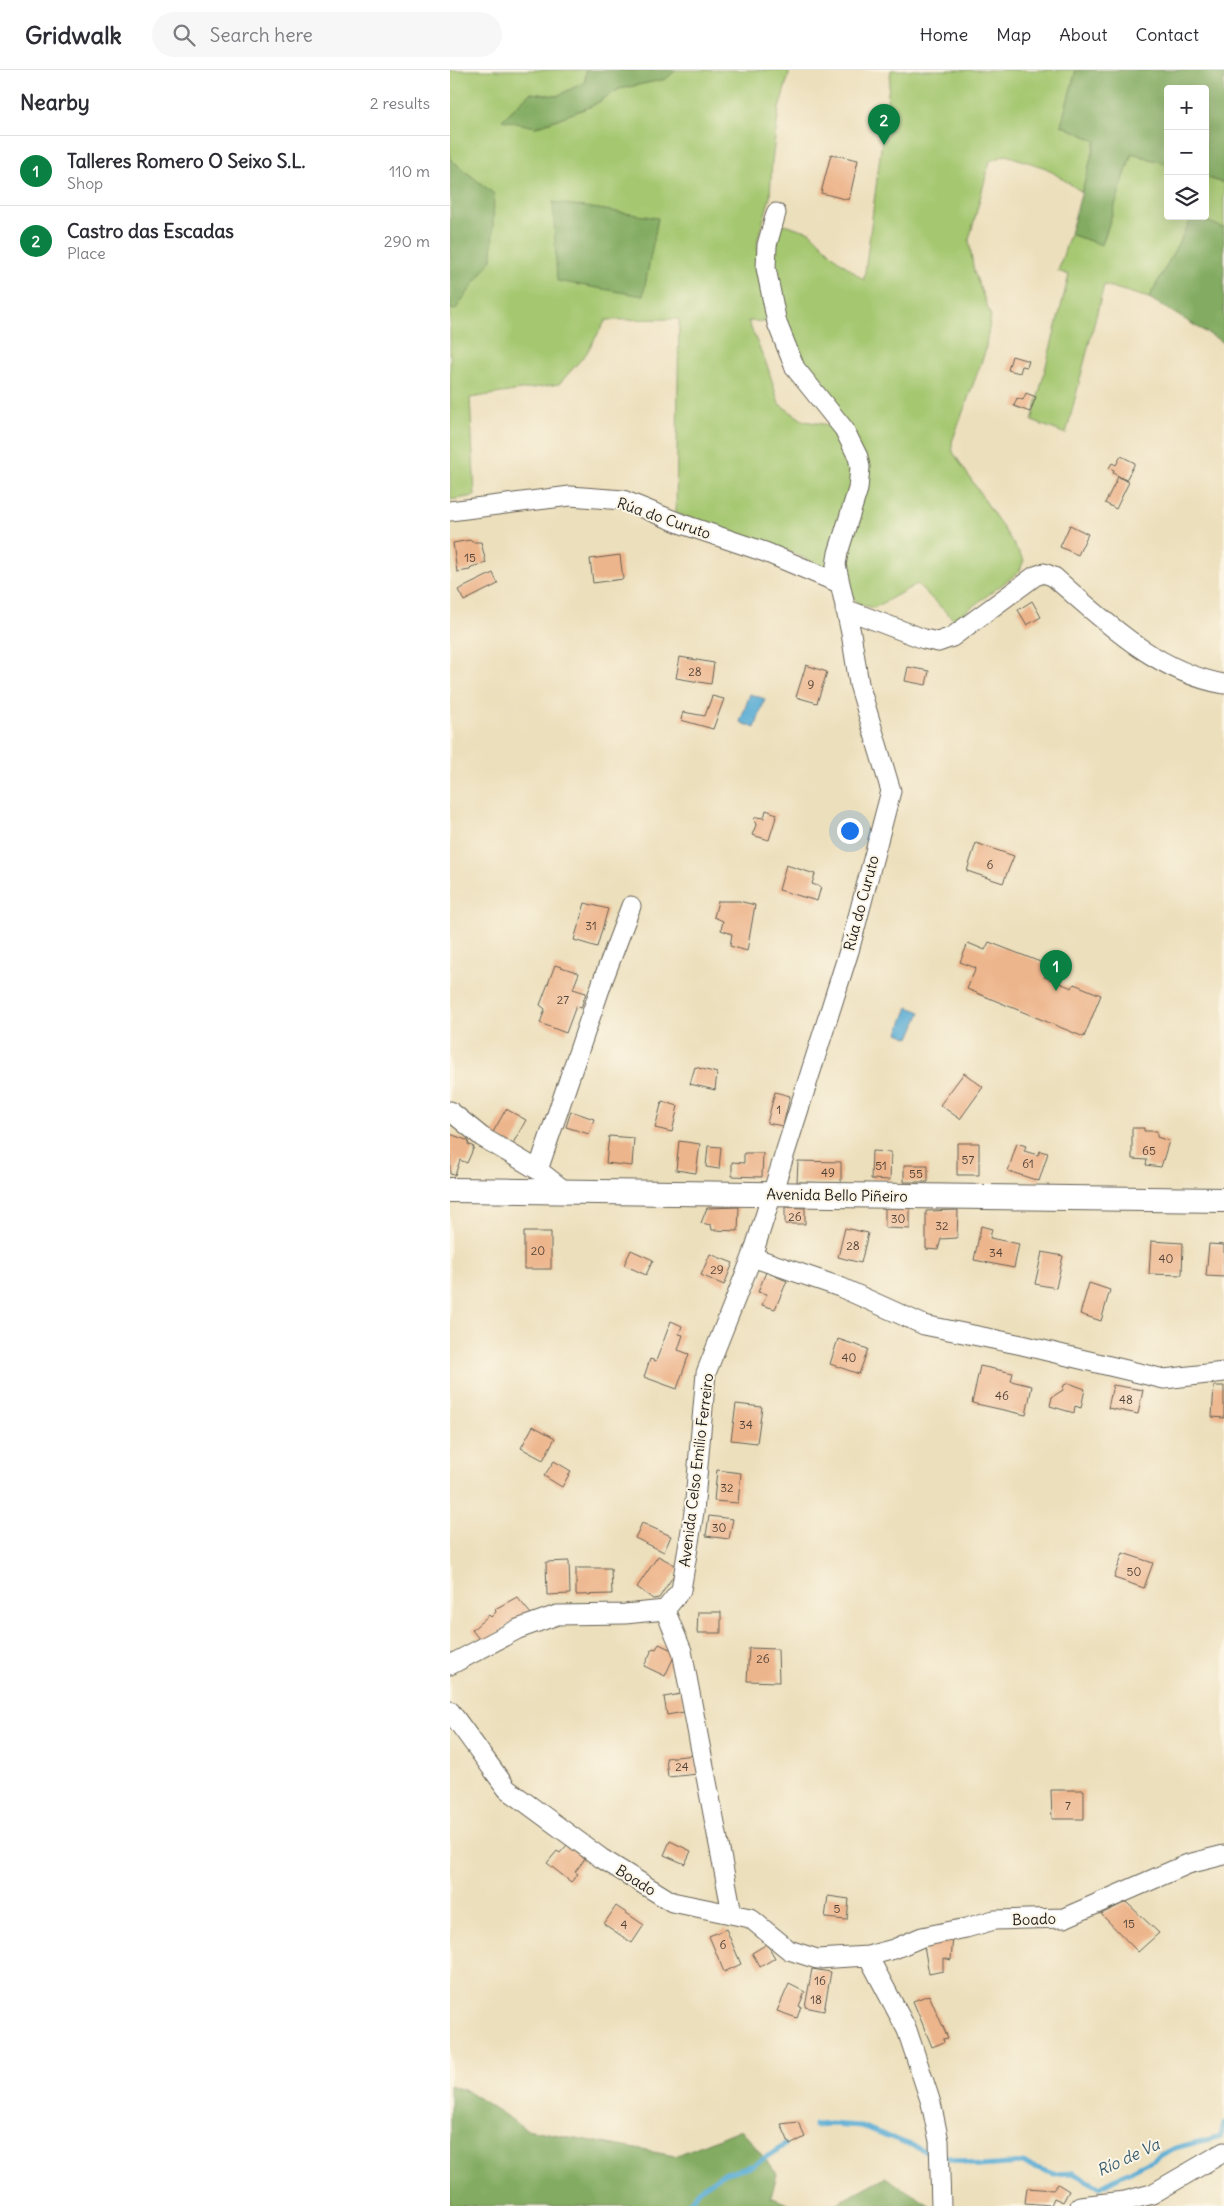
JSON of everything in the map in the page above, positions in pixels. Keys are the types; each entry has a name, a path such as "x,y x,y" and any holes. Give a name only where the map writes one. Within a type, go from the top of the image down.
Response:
{"street":[{"name":"Rúa do Curuto","path":"771,1194 849,951 891,791 859,684 851,633 836,566 838,553 858,489 860,467 858,457 844,429 795,368 777,323 766,268 767,245 776,213"},
{"name":"Rúa do Curuto","path":"450,511 570,496 623,500 682,524 765,552 839,584"},
{"path":"845,609 924,640 938,642 952,637 1034,576 1044,573 1054,577 1120,634 1153,656 1177,669 1224,684"},
{"path":"538,1170 603,980 631,906"},
{"path":"450,1111 482,1137 538,1170 565,1191"},
{"name":"Avenida Bello Piñeiro","path":"450,1190 1224,1200"},
{"name":"Avenida Celso Emilio Ferreiro","path":"665,1610 681,1590 694,1512 706,1373 752,1257 771,1194"},
{"path":"752,1257 840,1287 924,1325 1022,1345 1164,1379 1224,1372"},
{"path":"450,1665 518,1629 557,1615 625,1614 665,1610 682,1651 732,1914"},
{"name":"Boado","path":"450,1711 507,1789 601,1858 672,1902 750,1918 789,1950 817,1959 868,1956 894,1949 922,1936 966,1928 994,1920 1064,1918 1188,1864 1224,1855"},
{"path":"868,1956 907,2030 931,2103 938,2141 941,2206"},
{"path":"1080,2206 1124,2202 1152,2194 1224,2152"}],"green space":[{"path":"450,70 586,70 585,82 557,96 530,93 503,120 536,127 592,106 619,89 665,79 676,70 790,70 779,109 772,161 770,197 758,239 757,272 771,322 748,321 768,368 779,404 804,421 836,426 856,471 830,572 774,545 676,513 679,319 606,320 586,354 559,384 470,398 475,496 450,500 450,309 455,310 494,194 450,159"},
{"path":"586,70 676,70 666,79 619,89 592,106 536,127 502,120 530,93 557,96 585,82"},
{"path":"891,70 1076,70 1061,125 1096,140 1082,192 1046,168 1006,155 990,161 969,240 974,272 991,316 985,352 952,442 953,452 1024,560 1019,572 954,620 917,584 874,608 858,604 845,586 841,567 864,488 787,330 772,252 780,223 810,232 837,259 864,280"},
{"path":"1076,70 1224,70 1224,183 1209,178 1209,85 1164,85 1164,164 1132,153 1102,245 1070,234 1096,141 1061,125"},
{"path":"1132,153 1164,164 1164,220 1191,220 1149,298 1104,285 1066,434 1032,421 1069,275 1058,271 1070,234 1102,245"},
{"path":"450,159 494,194 492,259 455,310 450,309"},
{"path":"1209,178 1224,183 1224,228 1201,220 1209,220"},
{"path":"553,202 658,218 643,296 557,281"},
{"path":"1191,220 1203,220 1224,228 1224,343 1149,298"},
{"path":"450,2085 471,2093 526,2129 675,2156 741,2129 777,2174 771,2197 792,2206 450,2206"},
{"path":"885,2177 931,2206 832,2206"}],"water":[{"path":"750,694 765,699 755,728 740,722"},
{"path":"908,1007 921,1012 910,1038 898,1033"}],"building":[{"path":"831,154 858,160 849,200 821,193"},
{"path":"1012,356 1029,361 1027,367 1022,366 1020,373 1008,370"},
{"path":"1026,393 1036,397 1030,412 1014,406 1017,398 1023,400"},
{"path":"1121,456 1135,463 1126,480 1113,473 1114,470 1109,468 1112,463 1116,465"},
{"path":"1118,477 1129,482 1116,509 1105,503"},
{"path":"1070,525 1088,534 1078,555 1060,547"},
{"path":"470,540 472,542 481,542 486,563 471,567 470,570 457,572 453,543"},
{"path":"620,555 623,579 593,583 590,559"},
{"path":"493,573 498,584 464,601 458,590"},
{"path":"1032,601 1041,617 1027,625 1018,610"},
{"path":"680,657 714,663 711,684 676,678"},
{"path":"806,665 827,672 817,703 796,697"},
{"path":"908,667 929,671 926,685 905,681"},
{"path":"712,696 724,699 713,729 681,720 683,712 705,716"},
{"path":"766,810 777,814 769,840 752,835 756,825 754,819 756,817 764,818"},
{"path":"976,843 1014,856 1003,883 967,871"},
{"path":"786,865 815,874 812,884 821,887 817,901 779,890"},
{"path":"718,901 739,901 755,905 747,951 730,946 732,934 721,930 723,921 714,917"},
{"path":"585,903 608,909 597,947 574,940"},
{"path":"989,942 1048,965 1044,977 1072,988 1074,984 1101,995 1084,1037 967,989 976,968 960,962 968,943 985,950"},
{"path":"555,965 579,973 573,989 586,993 581,1008 576,1006 566,1033 540,1023 545,1009 540,1005"},
{"path":"695,1067 717,1073 715,1090 690,1084"},
{"path":"964,1073 983,1087 960,1119 940,1105"},
{"path":"775,1092 790,1096 783,1126 767,1123"},
{"path":"662,1101 678,1106 672,1132 655,1128"},
{"path":"506,1109 526,1120 512,1145 492,1134"},
{"path":"571,1111 594,1119 589,1134 566,1127"},
{"path":"1132,1128 1144,1128 1144,1131 1157,1131 1157,1137 1169,1141 1161,1167 1146,1165 1147,1160 1132,1159"},
{"path":"450,1134 469,1141 468,1144 474,1147 467,1163 460,1160 455,1175 450,1174"},
{"path":"609,1136 634,1138 632,1166 606,1163"},
{"path":"679,1141 700,1144 696,1173 676,1170"},
{"path":"957,1143 979,1143 979,1175 957,1175"},
{"path":"1017,1143 1026,1146 1024,1151 1038,1155 1040,1151 1048,1153 1039,1181 1008,1171"},
{"path":"708,1146 721,1147 719,1169 706,1167"},
{"path":"872,1151 891,1152 890,1180 871,1179"},
{"path":"744,1153 763,1153 762,1177 732,1176 732,1162 744,1163"},
{"path":"798,1161 841,1162 841,1183 797,1182"},
{"path":"904,1165 928,1165 928,1182 904,1182"},
{"path":"739,1207 738,1231 712,1230 711,1225 701,1223 707,1208"},
{"path":"785,1207 805,1208 805,1224 785,1224"},
{"path":"885,1208 910,1208 910,1229 885,1228"},
{"path":"958,1210 957,1238 941,1239 938,1250 926,1249 926,1211"},
{"path":"981,1226 992,1229 990,1238 1019,1244 1014,1268 974,1260"},
{"path":"845,1228 868,1233 861,1263 838,1257"},
{"path":"524,1232 551,1232 551,1269 524,1269"},
{"path":"1151,1241 1183,1243 1182,1275 1149,1274"},
{"path":"1209,1244 1224,1245 1224,1277 1206,1276"},
{"path":"631,1250 653,1260 646,1275 624,1265"},
{"path":"1042,1252 1063,1256 1056,1288 1035,1284"},
{"path":"710,1254 733,1263 724,1285 701,1275"},
{"path":"766,1272 787,1281 775,1309 762,1305 767,1294 758,1292"},
{"path":"1089,1283 1110,1290 1101,1321 1080,1314"},
{"path":"671,1321 682,1326 679,1334 683,1335 678,1350 689,1354 677,1389 644,1377 650,1359 656,1361"},
{"path":"838,1339 868,1349 859,1374 830,1364"},
{"path":"980,1366 1013,1373 1011,1381 1032,1386 1026,1415 972,1403"},
{"path":"1069,1383 1085,1389 1081,1408 1075,1406 1074,1413 1050,1406 1052,1397 1063,1390 1064,1385"},
{"path":"1113,1385 1143,1390 1138,1414 1108,1408"},
{"path":"1214,1386 1224,1386 1224,1418 1212,1417"},
{"path":"736,1404 762,1407 757,1443 731,1440"},
{"path":"533,1426 555,1438 543,1460 521,1448"},
{"path":"554,1461 571,1471 562,1487 544,1476"},
{"path":"717,1470 741,1473 738,1503 714,1501"},
{"path":"709,1516 733,1519 729,1539 706,1536"},
{"path":"642,1523 671,1536 664,1552 635,1538"},
{"path":"1123,1553 1153,1563 1144,1588 1114,1578"},
{"path":"658,1556 679,1567 659,1598 653,1599 637,1587"},
{"path":"569,1561 570,1594 547,1595 546,1562"},
{"path":"576,1568 611,1568 612,1594 576,1595"},
{"path":"517,1597 531,1614 508,1625 483,1644 472,1630 489,1615 491,1617 496,1612 495,1609"},
{"path":"698,1612 721,1612 721,1633 697,1633"},
{"path":"659,1644 676,1652 665,1676 644,1666 653,1648 656,1649"},
{"path":"749,1648 778,1649 779,1682 747,1681"},
{"path":"681,1694 684,1712 667,1715 664,1697"},
{"path":"695,1755 698,1774 668,1777 666,1758"},
{"path":"1051,1790 1084,1790 1084,1819 1052,1819"},
{"path":"670,1841 691,1851 685,1864 664,1855"},
{"path":"567,1845 585,1859 575,1872 578,1874 571,1882 547,1863 557,1851 560,1853"},
{"path":"828,1896 849,1899 847,1920 825,1918"},
{"path":"1126,1902 1159,1933 1138,1952 1101,1914"},
{"path":"616,1906 644,1925 632,1943 604,1924"},
{"path":"726,1929 741,1964 724,1972 709,1936"},
{"path":"953,1937 951,1960 943,1958 943,1971 929,1974 923,1940"},
{"path":"767,1944 775,1958 760,1967 752,1953"},
{"path":"812,1969 831,1972 824,2011 805,2007"},
{"path":"789,1984 805,1992 799,2006 801,2007 797,2018 777,2011"},
{"path":"929,1995 948,2038 943,2039 944,2042 932,2047 913,2001"},
{"path":"798,2122 805,2137 790,2145 781,2124"},
{"path":"1058,2184 1069,2191 1063,2202 1054,2198 1051,2205 1025,2203 1027,2188 1053,2190"}],"waterway":[{"name":"Río de Va","path":"946,2157 980,2166 1023,2163 1054,2174 1073,2173 1099,2187 1175,2148 1221,2136 1224,2124"},
{"name":"Río de Va","path":"814,2125 861,2126 932,2153"},
{"name":"Río de Va","path":"687,2206 700,2189 722,2174 754,2165 785,2145"}],"place":[{"name":"Castro das Escadas","path":"884,145"},
{"name":"Talleres Romero O Seixo S.L.","path":"1056,991"}]}
